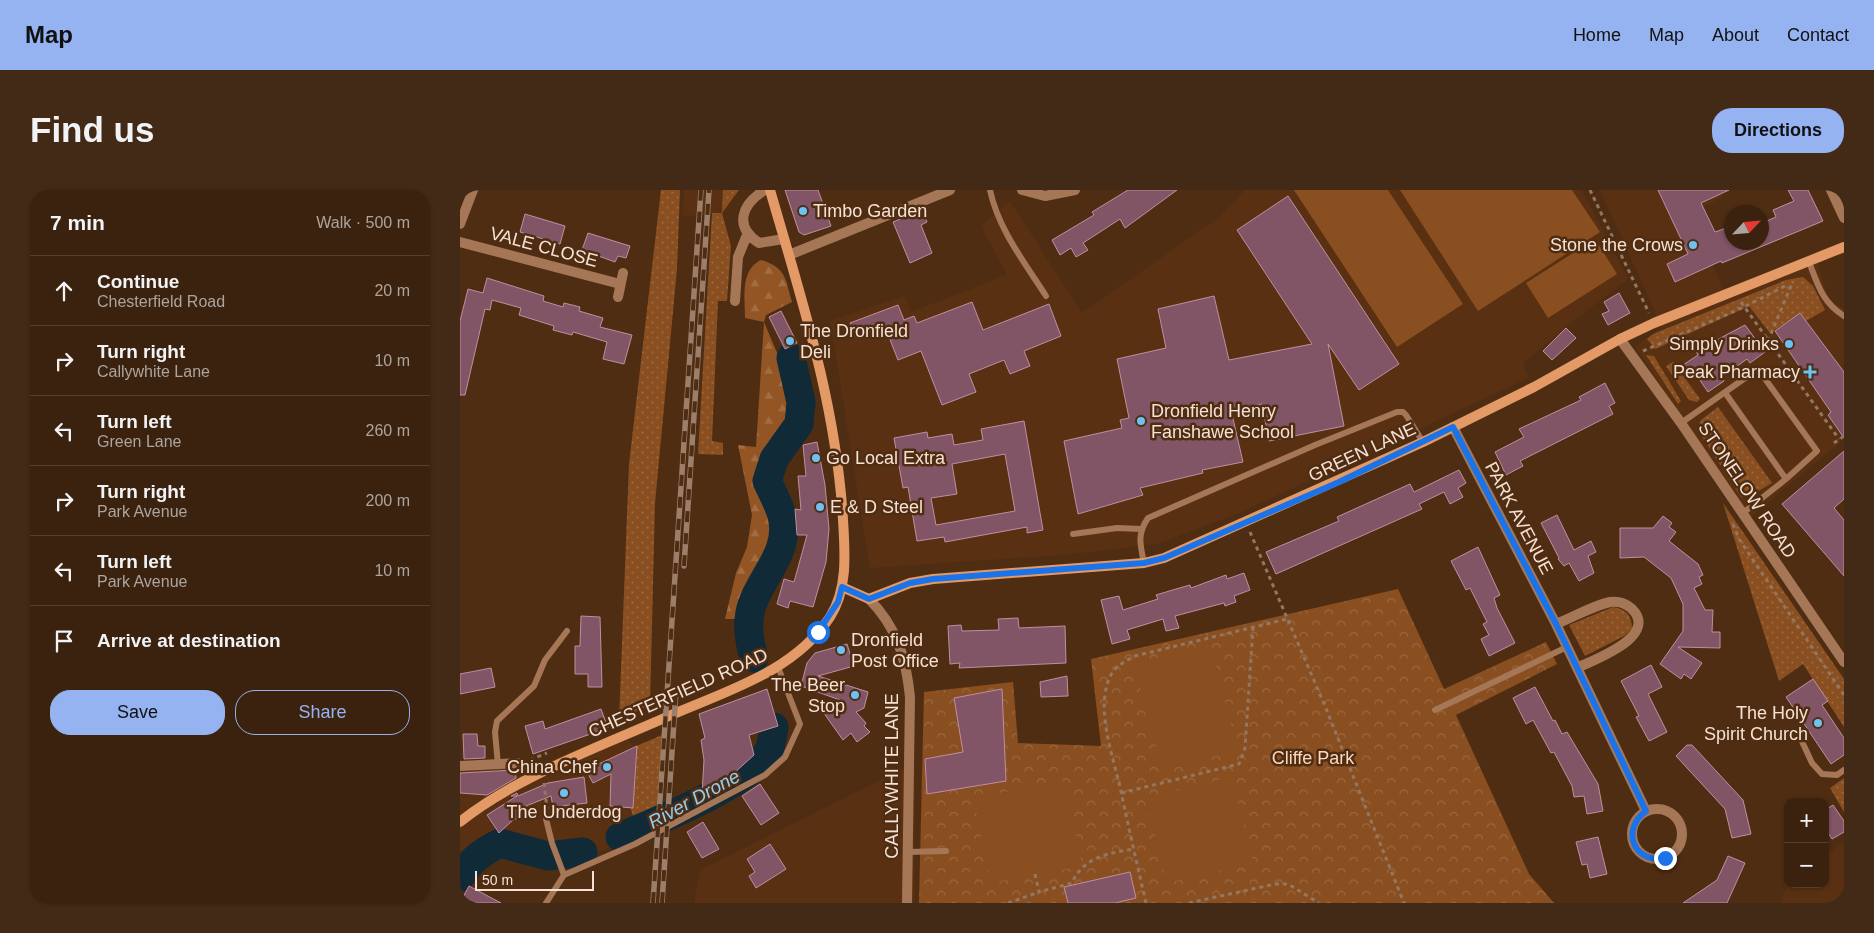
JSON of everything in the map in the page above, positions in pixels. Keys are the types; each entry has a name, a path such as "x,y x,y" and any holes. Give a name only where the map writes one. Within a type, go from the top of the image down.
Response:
{"main road":[{"name":"CHESTERFIELD ROAD","path":"461,820 515,787 543,773 778,667 805,645 829,618 838,602 842,587 844,541 841,493 830,415 816,347 770,190"},
{"name":"GREEN LANE","path":"869,599 910,583 933,579 1144,563 1164,558 1246,523 1422,442 1534,387 1620,339 1654,323 1844,247"},
{"name":"CALLYWHITE LANE","path":"842,587 869,599"}],"street":[{"path":"460,224 473,190"},
{"path":"735,301 738,256 747,235 744,217 746,207 754,197 765,190"},
{"path":"788,255 950,190"},
{"path":"1022,190 1045,196 1075,190"},
{"path":"1831,190 1844,218"},
{"path":"747,235 759,243 784,239"},
{"name":"VALE CLOSE","path":"460,242 620,284"},
{"path":"618,297 623,273"},
{"name":"STONELOW ROAD","path":"1620,339 1682,423 1841,651 1844,662"},
{"name":"PARK AVENUE","path":"1453,427 1556,624 1646,811"},
{"name":"CALLYWHITE LANE","path":"869,599 884,615 893,631 908,677 910,697 907,903"},
{"path":"1556,624 1610,602 1621,602 1631,608 1636,614 1638,623 1636,632 1629,642 1577,668"},
{"path":"460,766 520,763"},
{"path":"1662,809 1676,817 1680,824 1682,840 1673,854 1665,858 1648,858 1636,848 1632,840 1634,823 1646,811 1662,809"}],"lane":[{"path":"990,190 994,207 1009,237 1046,296"},
{"path":"1805,263 1831,307 1844,316"},
{"path":"1682,423 1726,394 1758,369 1817,451 1786,479 1743,512"},
{"path":"1726,394 1786,479"},
{"path":"1144,563 1139,539 1141,529 1148,518 1315,445 1396,412 1403,412 1406,415 1422,442"},
{"path":"1073,534 1117,528 1141,529"},
{"path":"498,765 495,732 497,721 534,686 545,660 567,630"},
{"path":"1435,710 1567,647"},
{"path":"546,903 564,875 635,844 692,815 765,775 785,757 800,724 778,667"},
{"path":"1799,735 1812,763 1822,774 1837,775 1844,770"},
{"path":"546,820 564,875"},
{"path":"908,852 946,851"}],"path":[{"path":"1590,190 1654,323"},
{"path":"1768,342 1792,282 1805,263"},
{"path":"1633,356 1744,307 1792,282"},
{"path":"1734,291 1768,342 1839,440"},
{"path":"1834,443 1844,436"},
{"path":"1732,522 1738,539 1844,695"},
{"path":"1246,523 1325,706 1404,903"},
{"path":"1146,903 1109,739 1104,704 1106,686 1112,672 1121,663 1135,656 1287,619"},
{"path":"1121,793 1239,764 1244,748 1253,627"},
{"path":"543,773 547,810 546,820"},
{"path":"1008,903 1072,882 1078,869 1095,859 1134,849"},
{"path":"1036,874 1039,892"},
{"path":"1189,903 1275,884 1288,884 1319,903"}],"shaded area":[{"path":"684,190 725,190 723,214 682,216"},
{"name":"Dronfield Henry Fanshawe School","path":"1245,190 1582,190 1628,279 1523,363 1528,378 1239,513 1157,544 1064,555 870,568 830,321 905,296 911,312 1007,275 981,226 1010,201 1082,313 1218,218"},
{"path":"1600,190 1720,190 1723,197 1703,207 1713,228 1713,265 1723,290 1817,262 1830,302 1844,309 1844,439 1749,518 1635,347 1662,327"},
{"path":"623,730 637,753 633,808 630,808 640,836 582,858 564,860 533,857 501,846 462,891 460,889 460,764 546,762"},
{"path":"915,763 914,903 694,903 700,870"},
{"path":"1844,843 1844,903 1780,903 1786,888 1829,888 1829,852"}],"green space":[{"path":"661,190 680,190 677,269 655,503 650,705 619,720 629,464"},
{"path":"723,190 739,190 722,213"},
{"path":"1294,190 1388,190 1463,304 1397,347"},
{"path":"1400,190 1572,190 1600,232 1478,311"},
{"path":"712,213 722,213 731,246 727,301 718,301 712,441 723,443 723,455 698,454"},
{"path":"1595,239 1617,274 1548,318 1526,283"},
{"path":"761,260 770,263 784,275 792,302 766,315 764,322 745,318 745,285 747,277 754,265"},
{"path":"1803,277 1813,286 1825,310 1806,321 1800,313 1770,333 1749,306 1655,349 1647,339 1653,334 1786,280"},
{"path":"764,322 780,360 791,358 801,402 799,424 774,459 767,481 782,516 782,539 776,561 764,580 761,619 725,619 736,573 747,547 752,515 738,445 756,447"},
{"path":"1646,355 1654,356 1681,401 1678,404"},
{"path":"1673,362 1700,399 1697,402 1689,400 1666,366"},
{"path":"1718,407 1772,483 1748,497 1741,497 1697,429 1701,420"},
{"path":"1723,503 1844,679 1844,727 1803,664 1779,681"},
{"name":"Cliffe Park","path":"1398,589 1444,689 1546,642 1557,664 1456,715 1529,874 1554,903 919,903 924,692 1013,682 1018,743 1101,746 1091,659"},
{"path":"1613,607 1622,609 1628,614 1632,629 1624,636 1585,656 1569,625"},
{"path":"1210,644 1238,750 1162,770 1134,664"},
{"path":"662,735 655,828 640,836 630,807 633,807 637,753 634,747"},
{"path":"1232,777 1253,862 1167,883 1146,798"},
{"path":"1844,778 1844,812 1830,788"},
{"path":"1066,781 1082,866 990,883 974,798"}],"building":[{"path":"785,190 818,190 831,226 804,235 799,232"},
{"path":"1128,190 1177,190 1125,228 1120,219 1083,243 1088,250 1076,257 1071,248 1060,255 1052,240 1094,215 1092,212"},
{"path":"1658,190 1729,190 1701,203 1715,232 1724,229 1724,250 1753,250 1722,263 1721,261 1675,282 1667,264 1688,254"},
{"path":"1788,190 1808,190 1823,221 1769,243 1769,220 1776,217 1773,210 1794,201"},
{"path":"1288,196 1399,364 1359,390 1328,344 1344,426 1269,441 1262,404 1231,410 1243,462 1202,470 1203,473 1140,488 1143,495 1078,514 1064,441 1122,428 1120,420 1129,418 1117,359 1166,348 1158,309 1214,296 1229,360 1312,344 1237,230"},
{"path":"922,210 927,222 921,225 932,253 910,263 893,222"},
{"path":"525,214 565,226 560,244 520,232"},
{"path":"588,233 630,246 626,258 618,256 615,262 582,250"},
{"path":"487,278 544,296 543,301 563,307 564,303 580,307 579,311 603,318 600,327 632,335 624,364 603,359 607,342 573,332 572,335 553,330 554,326 519,315 521,308 492,300 490,310 485,309 465,395 460,395 460,321 468,289 483,293"},
{"path":"1619,293 1630,313 1608,325 1602,314 1609,311 1604,302"},
{"path":"972,302 983,330 1049,304 1061,336 1024,351 1030,366 1010,374 1004,360 969,374 976,392 942,405 921,351 898,360 885,327 856,338 850,323 898,305 904,320 914,316 917,323"},
{"path":"781,311 797,343 785,349 769,317"},
{"path":"1800,313 1844,372 1844,438 1828,415 1831,412 1775,331"},
{"path":"1745,325 1765,352 1750,363 1747,359 1722,377 1724,381 1708,392 1697,376 1693,379 1683,365 1698,355 1696,351"},
{"path":"1566,328 1576,338 1552,360 1543,351"},
{"path":"1605,383 1615,403 1609,406 1613,414 1520,461 1523,466 1506,475 1495,452 1524,437 1519,429 1581,400 1579,397"},
{"path":"1024,421 1043,530 1027,533 1027,527 945,542 944,537 917,541 908,487 903,488 894,438 927,432 928,438 952,434 954,445 983,440 981,429","holes":["1005,454 1015,511 936,525 931,498 957,494 952,464"]},
{"path":"817,442 825,485 829,529 826,562 813,607 790,601 788,608 777,604 784,579 794,582 807,535 797,535 795,509 801,510 798,476 806,476 803,445"},
{"path":"1844,451 1844,499 1834,508 1844,520 1844,576 1782,504"},
{"path":"1459,470 1466,483 1458,488 1463,497 1450,504 1444,492 1419,504 1422,509 1276,574 1266,552 1339,521 1337,517 1410,484 1414,492"},
{"path":"1557,515 1574,550 1591,541 1596,552 1588,556 1594,573 1579,581 1569,563 1564,566 1558,559 1541,523"},
{"path":"1663,516 1672,523 1669,527 1676,532 1669,541 1698,564 1703,575 1699,577 1702,584 1694,588 1705,610 1713,610 1712,632 1720,632 1720,648 1678,647 1702,663 1691,679 1684,674 1681,679 1660,664 1683,631 1683,604 1671,578 1644,557 1620,558 1620,528 1653,528"},
{"path":"1478,547 1500,595 1494,598 1497,608 1515,643 1489,656 1481,639 1489,635 1483,624 1487,622 1470,588 1466,590 1451,561"},
{"path":"1244,573 1250,590 1234,596 1236,602 1225,606 1224,603 1175,616 1179,628 1166,631 1163,619 1127,630 1130,639 1112,644 1101,600 1119,596 1123,610 1158,599 1156,595 1190,585 1191,588 1226,575 1227,579"},
{"path":"581,616 600,617 602,687 588,687 588,674 575,674 575,646 580,646"},
{"path":"1018,618 1019,628 1065,626 1066,663 959,668 960,663 950,664 948,626 961,625 962,631 999,630 998,619"},
{"path":"847,644 854,666 818,676 868,692 864,708 856,712 866,723 864,726 870,732 857,742 851,733 843,740 823,712 840,700 801,686 807,663 815,653"},
{"path":"1651,665 1662,687 1648,694 1667,732 1649,741 1636,717 1639,716 1621,681"},
{"path":"491,668 495,687 460,694 460,674"},
{"path":"1067,676 1068,696 1041,697 1040,682"},
{"name":"The Holy Spirit Church","path":"1813,679 1828,701 1822,705 1844,738 1844,755 1831,764 1786,697"},
{"path":"1535,687 1553,721 1555,720 1562,734 1567,732 1598,784 1603,811 1587,814 1584,796 1574,797 1572,786 1554,752 1551,753 1533,720 1526,724 1513,698"},
{"path":"767,689 778,726 749,735 754,755 733,774 702,794 704,760 701,740 705,738 699,714"},
{"path":"1002,689 1006,781 927,794 925,759 963,752 954,698"},
{"path":"601,709 608,728 533,754 525,726 543,721 545,729"},
{"path":"463,734 477,734 478,746 485,746 485,758 464,759"},
{"path":"1687,745 1692,745 1743,800 1751,834 1732,838 1725,809 1676,756"},
{"path":"637,746 633,808 610,806 611,774 593,783 586,770"},
{"path":"515,770 516,778 487,795 460,793 460,773"},
{"path":"584,777 587,803 553,807 551,796 526,806 529,814 513,820 499,833 487,815 517,796 511,796 517,793 518,796 548,783"},
{"path":"760,784 779,813 761,825 742,796"},
{"path":"1833,805 1844,821 1844,832 1832,839 1829,834 1829,808"},
{"path":"703,822 719,849 702,858 687,832"},
{"path":"1598,837 1607,874 1590,878 1587,864 1582,865 1576,842"},
{"path":"770,844 786,869 756,888 749,876 755,872 747,859"},
{"path":"1728,856 1745,863 1727,903 1683,903 1717,880"},
{"path":"1130,872 1136,898 1115,903 1068,903 1064,887"},
{"path":"469,886 501,903 460,903"}],"waterway":[{"name":"River Drone","path":"754,658 749,632 750,611 779,552 784,529 781,512 767,481 774,459 799,424 801,402 791,358"},
{"name":"River Drone","path":"620,837 678,812 724,788 744,775 760,763 769,750 774,727"},
{"name":"River Drone","path":"460,877 477,857 500,843 548,856 583,852"}],"railway":[{"path":"653,903 701,190"},
{"path":"684,566 709,190"},
{"path":"662,903 676,691"}],"place":[{"name":"Timbo Garden","path":"803,211"},
{"name":"Stone the Crows","path":"1693,245"},
{"name":"The Dronfield Deli","path":"790,341"},
{"name":"Simply Drinks","path":"1789,344"},
{"name":"Peak Pharmacy","path":"1810,372"},
{"name":"Dronfield Henry Fanshawe School","path":"1141,421"},
{"name":"Go Local Extra","path":"816,458"},
{"name":"E & D Steel","path":"820,507"},
{"name":"Dronfield Post Office","path":"841,650"},
{"name":"The Beer Stop","path":"855,695"},
{"name":"The Holy Spirit Church","path":"1818,723"},
{"name":"China Chef","path":"607,767"},
{"name":"The Underdog","path":"564,793"}],"route":[{"path":"818,632 838,602 842,587 869,599 890,589 933,579 1144,563 1164,558 1339,482 1453,427 1556,624 1646,811 1634,823 1632,840 1641,854 1648,858 1657,860 1665,858"}]}
